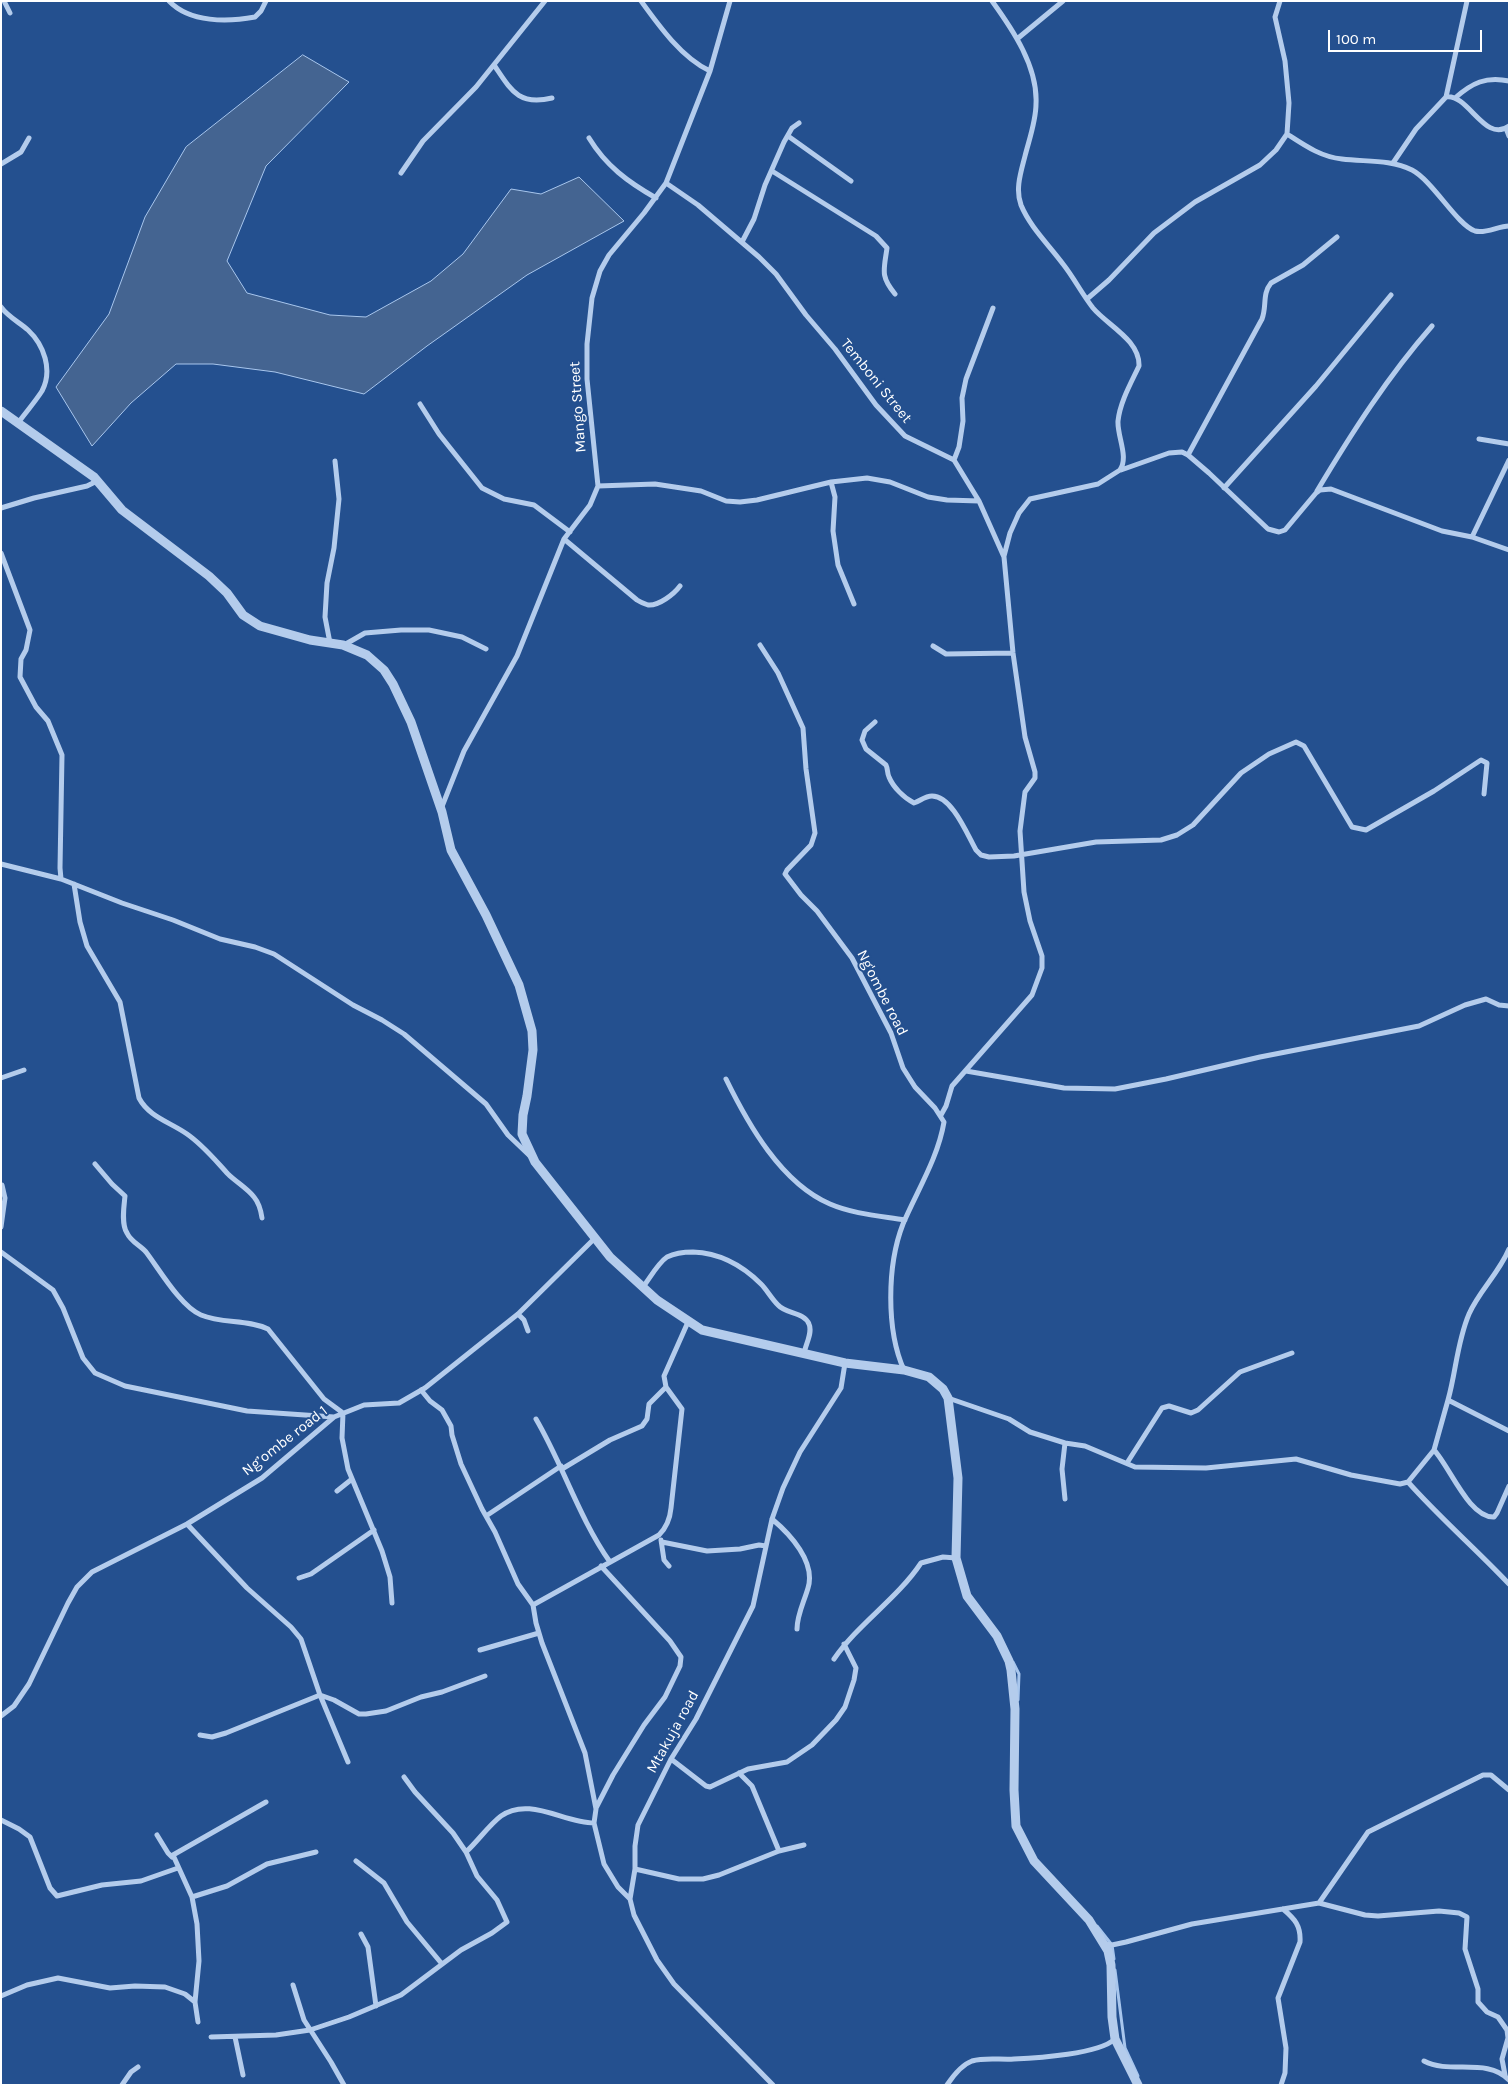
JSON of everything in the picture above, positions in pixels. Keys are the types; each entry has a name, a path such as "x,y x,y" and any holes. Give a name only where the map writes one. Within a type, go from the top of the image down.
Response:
{"street":[{"path":"4,1 10,13"},
{"path":"169,1 191,14 206,19 255,17 261,11 266,1"},
{"path":"401,173 423,141 476,87 545,1"},
{"path":"640,1 674,42 699,66 710,71"},
{"name":"Mango Street","path":"598,486 587,379 587,344 592,298 600,271 609,255 666,183 710,71 730,1"},
{"path":"992,1 1017,39 1034,81 1036,106 1018,185 1021,204 1093,308 1132,345 1139,358 1138,366 1118,421 1124,459 1120,470"},
{"path":"1017,39 1063,1"},
{"path":"1087,299 1109,280 1154,233 1195,202 1260,165 1276,150 1287,134 1288,94 1285,61 1275,17 1280,1"},
{"path":"1393,162 1416,129 1446,97 1468,1"},
{"path":"494,65 515,95 524,99 544,100 552,98"},
{"path":"1456,98 1470,85 1486,80 1509,81"},
{"path":"1446,97 1456,98 1490,128 1495,130 1507,127 1509,136"},
{"path":"742,242 754,219 765,185 788,136 792,128 799,123"},
{"path":"1287,134 1319,154 1340,159 1393,162 1414,171 1444,199 1456,214 1475,230 1484,231 1500,226 1509,226"},
{"path":"788,136 851,181"},
{"path":"1,164 21,152 29,138"},
{"path":"589,138 600,157 609,166 634,185 656,198"},
{"path":"772,172 876,236 887,248 883,275 886,283 895,294"},
{"name":"Temboni Street","path":"666,183 698,205 759,256 776,274 889,420 905,436 954,460"},
{"path":"1188,455 1262,319 1266,309 1264,297 1268,287 1271,283 1303,265 1337,237"},
{"path":"1224,488 1316,386 1391,295"},
{"path":"1,307 6,314 29,331 40,344 45,356 46,375 42,390 18,422"},
{"path":"904,1370 893,1338 891,1283 898,1244 905,1220 942,1132 944,1122 940,1115 946,1106 952,1086 1032,995 1042,968 1042,956 1030,921 1024,892 1020,831 1026,792 1035,778 1035,772 1025,737 1013,653 1004,557 979,501 954,460 959,447 963,421 962,398 966,380 986,332 993,308"},
{"path":"1004,557 1010,534 1019,513 1030,499 1098,484 1120,470 1169,453 1182,452 1188,455 1268,529 1279,532 1285,530 1316,493 1352,432 1415,346 1432,326"},
{"path":"420,404 439,434 482,488 504,499 534,505 570,532"},
{"path":"1,412 18,422 97,481 122,510 227,593 243,615 260,626 310,640 343,645 367,656 384,670 394,684 411,722 441,809 451,850 486,915 519,985 532,1031 531,1069 523,1115 522,1134 535,1162"},
{"path":"1479,439 1509,444"},
{"path":"1472,537 1509,460"},
{"path":"330,643 325,617 327,583 334,548 339,499 335,461"},
{"path":"441,809 464,751 518,656 564,539 590,505 598,486 662,485 701,491 726,501 740,502 757,500 831,482 867,478 890,482 928,497 947,500 979,501"},
{"path":"1,508 34,498 87,486 97,481"},
{"path":"831,482 835,498 833,531 838,565 854,604"},
{"path":"1316,493 1320,490 1331,490 1442,531 1472,537 1509,550"},
{"path":"564,539 636,600 649,605 655,604 676,592 680,586"},
{"path":"1,553 30,630 26,650 21,659 20,677 36,707 48,721 62,755 61,879"},
{"path":"343,645 365,633 428,630 462,637 486,649"},
{"name":"Ng'ombe road","path":"760,644 778,673 803,728 806,769 815,833 811,845 785,874 801,895 817,911 852,958 890,1033 903,1068 915,1087 940,1115"},
{"path":"933,646 946,654 1013,653"},
{"path":"875,722 865,731 862,740 863,744 886,765 888,776 904,797 914,803 929,796 942,798 950,805 976,850 981,855 989,858 1022,856 1096,842 1161,840 1177,835 1193,825 1241,773 1270,754 1296,742 1304,746 1352,827 1359,830 1366,830 1434,792 1481,760 1487,763 1484,794"},
{"path":"1,864 61,879 220,939 255,947 274,954 353,1005 404,1034 486,1104 508,1135 535,1162 610,1257 657,1300 702,1330 845,1363 904,1370 929,1378 943,1389 948,1398 958,1478 956,1558 967,1596 997,1636 1009,1661 1015,1708 1014,1790 1016,1826 1034,1861 1089,1920 1108,1951 1111,1965 1112,2017 1115,2039 1138,2085"},
{"path":"74,884 80,922 87,946 120,1002 139,1098 144,1107 187,1134 199,1144 255,1198 262,1218"},
{"path":"966,1071 1064,1088 1115,1089 1166,1079 1260,1056 1419,1026 1465,1005 1486,999 1500,1005 1509,1006"},
{"path":"1,1078 24,1070"},
{"path":"726,1079 776,1162 806,1189 829,1204 846,1210 905,1220"},
{"path":"95,1164 125,1196 126,1232 144,1250 170,1286 198,1314 217,1320 255,1323 268,1329 324,1399 343,1413 342,1438 352,1479 374,1530 390,1577 392,1603"},
{"path":"1,1227 5,1198 2,1185"},
{"name":"Ng’ombe road 1","path":"1,1716 14,1706 29,1684 54,1628 77,1587 92,1572 187,1524 262,1478 334,1417 364,1405 399,1403 421,1390 518,1314 595,1238"},
{"path":"948,1398 1009,1419 1030,1432 1066,1443 1085,1446 1135,1467 1197,1468 1296,1459 1351,1475 1400,1484 1408,1482 1434,1450 1448,1400 1461,1337 1469,1313 1502,1264 1509,1249"},
{"path":"1,1252 53,1290 63,1308 82,1358 95,1373 125,1386 247,1411 334,1417"},
{"path":"643,1287 666,1258 673,1255 683,1252 696,1252 726,1258 762,1285 780,1307 802,1316 809,1323 810,1328 804,1354"},
{"path":"518,1314 524,1320 528,1331"},
{"path":"533,1605 659,1535 664,1530 672,1508 682,1409 666,1387 664,1376 688,1322"},
{"path":"1127,1463 1162,1408 1168,1406 1191,1413 1198,1410 1240,1372 1292,1353"},
{"name":"Mtakuja road","path":"773,2085 674,1984 648,1944 634,1915 630,1899 635,1869 635,1846 638,1825 671,1759 696,1719 753,1606 772,1519 800,1452 841,1388 845,1363"},
{"path":"486,1516 561,1468 610,1440 642,1426 647,1419 649,1404 666,1387"},
{"path":"421,1390 430,1401 442,1410 451,1426 452,1436 461,1464 495,1532 518,1584 533,1605 539,1633 585,1753 596,1809"},
{"path":"1448,1400 1509,1431"},
{"path":"536,1419 551,1444 584,1517 610,1562"},
{"path":"1065,1499 1062,1468 1066,1443"},
{"path":"1434,1450 1475,1509 1487,1517 1494,1516 1497,1513 1509,1486"},
{"path":"337,1491 352,1479"},
{"path":"1408,1482 1437,1515 1467,1541 1509,1584"},
{"path":"772,1519 796,1543 810,1576 809,1587 797,1619 797,1630"},
{"path":"187,1524 235,1577 291,1627 301,1639 320,1695 348,1762"},
{"path":"299,1578 311,1574 374,1530"},
{"path":"659,1535 662,1542 664,1560 669,1566"},
{"path":"662,1542 706,1551 740,1549 759,1545 766,1546"},
{"path":"834,1659 844,1644 908,1582 921,1563 943,1557 956,1558"},
{"path":"601,1566 670,1641 681,1657 680,1666 665,1697 644,1725 613,1775 596,1809 594,1823 604,1864 618,1887 630,1899"},
{"path":"480,1650 539,1633"},
{"path":"671,1759 706,1786 714,1786 753,1767 787,1762 812,1745 840,1715 854,1680 856,1668 844,1644"},
{"path":"200,1736 212,1737 226,1733 320,1695 334,1700 359,1714 366,1714 386,1711 421,1697 442,1692 485,1676"},
{"path":"739,1773 752,1786 779,1851"},
{"path":"1319,1903 1362,1838 1374,1827 1412,1812 1483,1775 1491,1775 1509,1790"},
{"path":"211,2037 276,2035 310,2030 376,2006 401,1995 461,1950 492,1933 507,1922 497,1900 477,1876 466,1852 453,1833 415,1792 404,1777"},
{"path":"172,1857 174,1853 223,1824 266,1802"},
{"path":"466,1852 502,1816 520,1808 538,1810 581,1823 594,1823"},
{"path":"1,1820 24,1832 30,1838 50,1888 56,1896 93,1888 102,1884 141,1881 178,1868"},
{"path":"157,1835 172,1857 192,1897 199,1944 195,2002 198,2022"},
{"path":"635,1869 679,1878 703,1879 719,1875 779,1851 804,1845"},
{"path":"192,1897 227,1886 267,1864 316,1852"},
{"path":"356,1861 384,1883 407,1922 442,1964"},
{"path":"1104,1944 1112,1945 1192,1924 1319,1903 1365,1915 1378,1916 1439,1911 1464,1914 1467,1921 1466,1950 1478,1989 1478,2002 1487,2012 1498,2017 1507,2030 1508,2038 1502,2059 1507,2078"},
{"path":"1281,2085 1285,2073 1286,2048 1278,1998 1300,1942 1301,1934 1295,1920 1283,1909"},
{"path":"361,1934 368,1947 376,2006"},
{"path":"1,1996 27,1985 58,1978 110,1988 165,1987 185,1994 195,2002"},
{"path":"293,1985 298,2004 310,2030 344,2085"},
{"path":"235,2037 244,2075"},
{"path":"947,2085 958,2070 972,2061 1046,2057 1081,2052 1103,2047 1115,2039"},
{"path":"1424,2061 1437,2067 1488,2068 1507,2078"},
{"path":"122,2085 131,2072 138,2067"}],"water":[{"path":"303,55 349,82 266,166 227,261 247,293 330,315 366,317 431,281 463,254 511,189 541,194 579,177 624,221 527,275 427,346 364,394 275,372 213,364 176,364 131,403 92,446 56,387 109,314 145,217 186,147"}],"waterway":[{"path":"1013,1662 1019,1674 1018,1700"},
{"path":"1097,1926 1112,1945 1114,1959"},
{"path":"1115,1970 1125,2048 1138,2076"}]}
